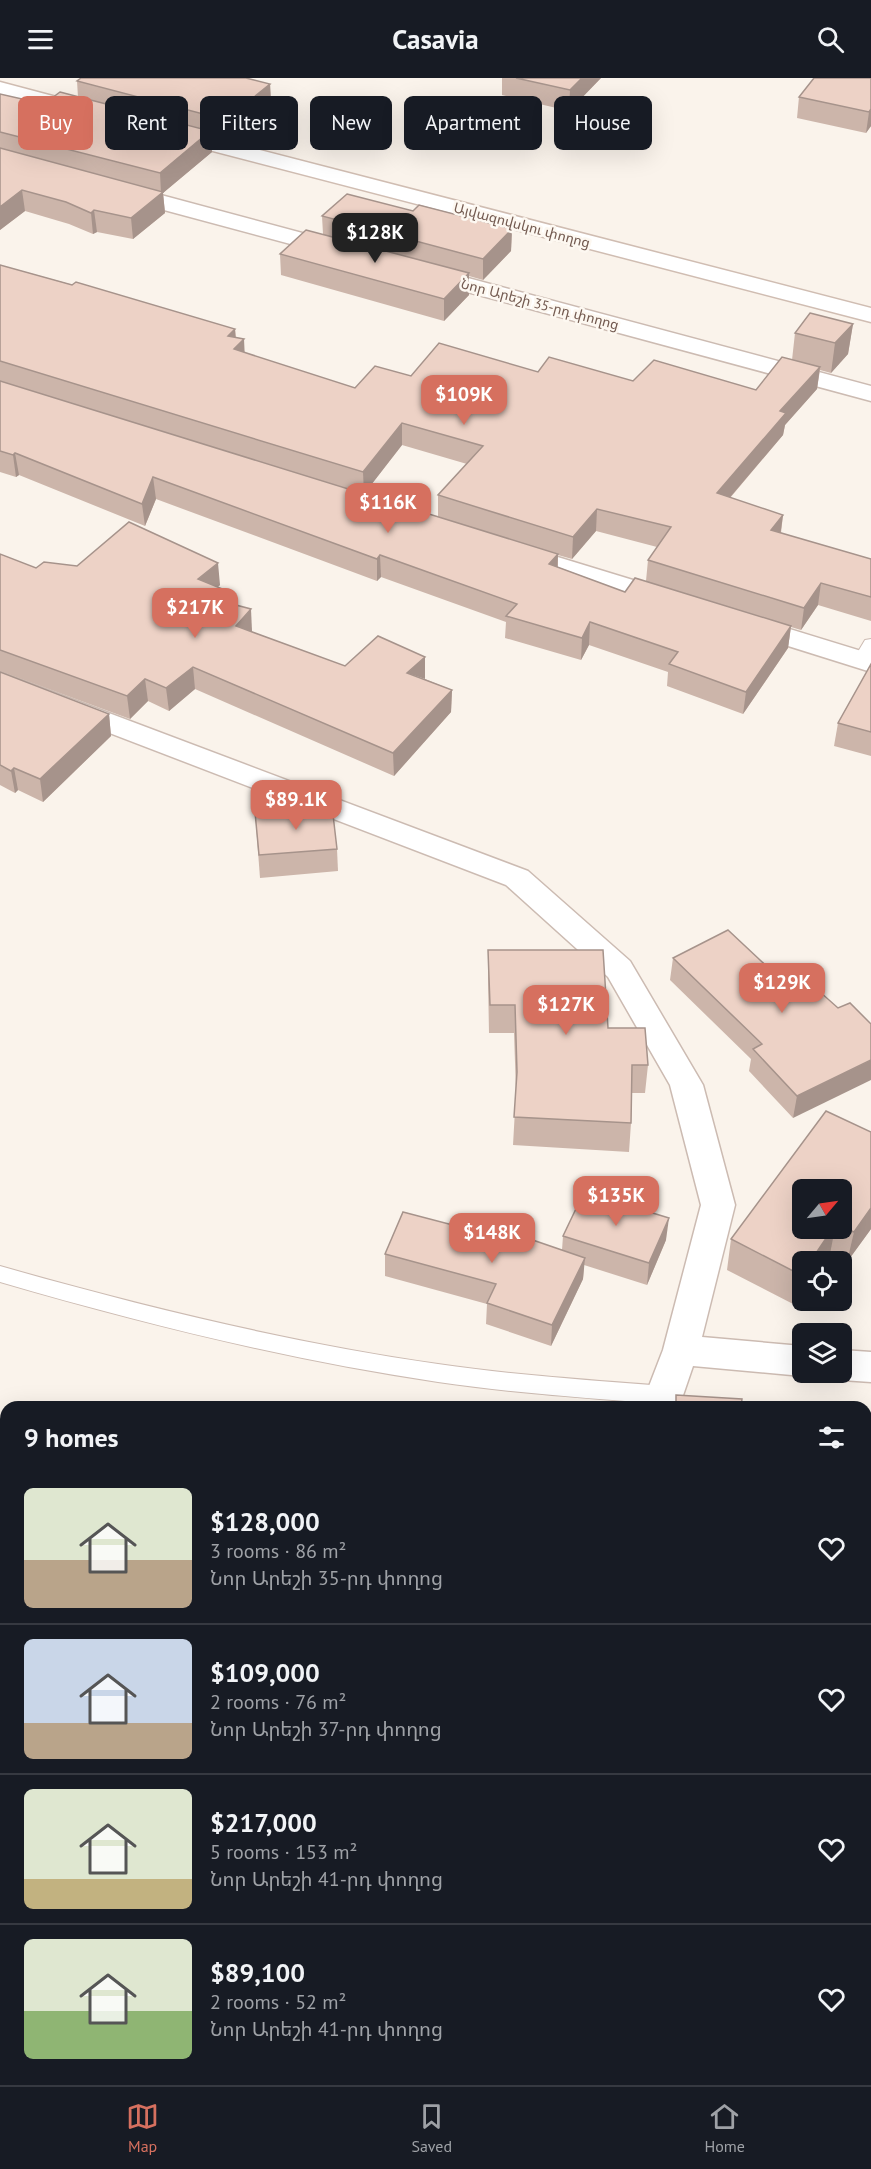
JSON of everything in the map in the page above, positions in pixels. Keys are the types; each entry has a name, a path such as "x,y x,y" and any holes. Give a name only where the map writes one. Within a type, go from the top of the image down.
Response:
{"street":[{"path":"0,88 105,115"},
{"name":"Այվազովսկու փողոց","path":"188,137 871,315"},
{"path":"103,187 355,255"},
{"name":"Նոր Արեշի 35-րդ փողոց","path":"401,267 871,394"},
{"path":"487,543 691,607"},
{"path":"725,617 868,656"},
{"path":"0,681 517,878 620,969 686,1085 718,1205 681,1350 662,1401"},
{"path":"681,1350 792,1360"},
{"path":"852,1366 871,1368"}],"lane":[{"path":"0,1274 191,1326 306,1350 408,1369 662,1401"}],"building":[{"path":"81,78 246,78 270,84 255,96 200,96 200,113 188,110 188,96 134,96 77,81"},
{"path":"516,78 582,78 570,90"},
{"path":"814,78 871,78 871,109 869,112 799,97"},
{"path":"60,92 75,96 55,96"},
{"path":"0,94 18,98 18,137 0,132"},
{"path":"93,101 105,104 105,150 187,150 160,173 70,150 93,150"},
{"path":"188,125 200,128 200,139 188,149"},
{"path":"0,148 163,192 131,218 94,210 91,213 66,202 22,190 0,207"},
{"path":"347,194 413,211 419,205 512,229 483,259 322,216"},
{"path":"306,230 469,273 444,299 280,254"},
{"path":"0,265 72,285 76,282 235,329 228,336 244,339 234,349 355,388 375,366 411,376 439,343 538,372 549,357 633,381 654,360 756,390 782,357 820,367 780,411 786,413 717,493 783,515 771,530 871,559 871,597 821,583 804,608 648,560 671,527 597,509 573,537 438,495 483,446 402,423 363,472 0,361"},
{"path":"810,313 853,324 835,343 795,333"},
{"path":"0,381 558,554 549,564 625,592 635,578 791,626 746,692 669,664 678,652 590,622 582,638 506,616 517,604 380,555 377,559 153,477 142,504 15,453 13,455 0,451"},
{"path":"129,522 218,563 198,579 225,590 217,600 251,609 236,626 345,666 378,636 425,657 407,673 452,690 393,753 193,667 166,688 145,679 127,696 0,650 0,554 36,568 44,562 77,566"},
{"path":"871,664 871,732 838,723"},
{"path":"0,672 109,714 40,779 14,768 11,771 0,765"},
{"path":"332,806 337,849 259,855 255,812"},
{"path":"728,930 775,974 792,967 838,1008 850,1003 871,1024 871,1060 797,1096 753,1049 762,1044 673,958"},
{"path":"488,950 603,950 608,1028 645,1028 648,1065 632,1065 631,1123 514,1117 517,1072 515,1005 490,1005"},
{"path":"826,1111 871,1132 871,1208 854,1232 852,1231 852,1179 792,1179 792,1239 826,1239 817,1251 792,1251 792,1270 731,1239"},
{"path":"584,1192 669,1218 649,1263 563,1236"},
{"path":"403,1212 518,1242 521,1236 585,1258 552,1325 487,1303 496,1284 385,1254"},
{"path":"676,1395 742,1399 742,1401 676,1401"}]}
